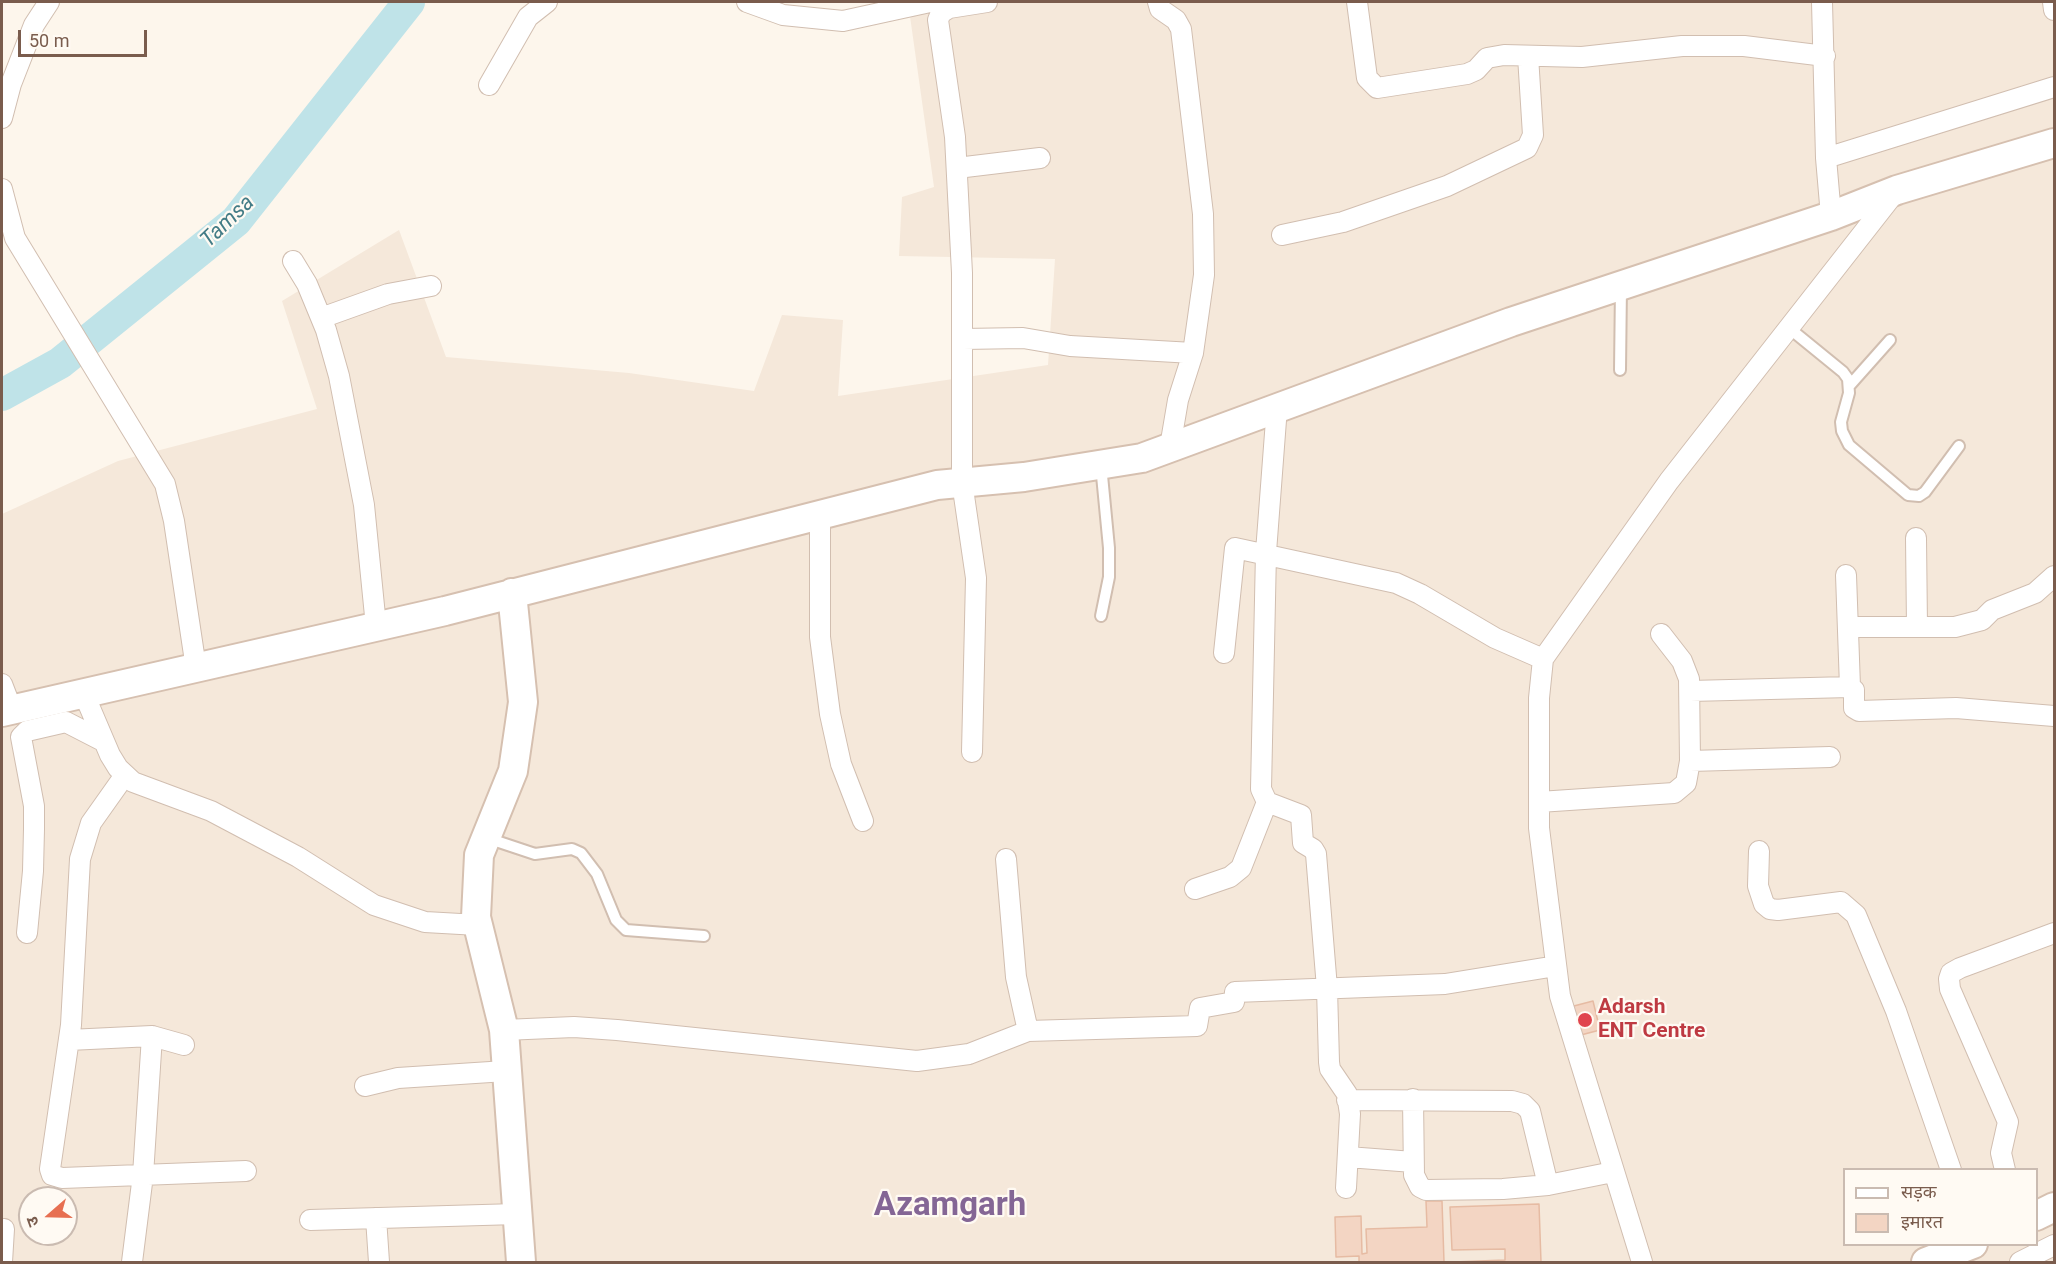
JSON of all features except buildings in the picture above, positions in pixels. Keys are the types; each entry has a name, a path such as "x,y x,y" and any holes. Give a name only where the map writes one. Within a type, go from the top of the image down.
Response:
{"street":[{"path":"2,117 11,84 34,26 49,2"},
{"path":"489,85 528,17 547,2"},
{"path":"747,2 783,15 843,21 936,5 949,8 987,2"},
{"path":"1158,2 1160,9 1176,20 1181,29 1203,214 1204,275 1193,353 1178,400 1170,447"},
{"path":"1357,2 1367,78 1377,88 1467,74 1493,57 1582,57 1692,46 1744,46 1825,56"},
{"path":"1822,2 1826,158 1831,216"},
{"path":"2053,2 2055,10"},
{"path":"936,5 938,29 951,95 957,168 963,339 962,483 976,578 972,753"},
{"path":"1282,234 1343,222 1437,190 1527,148 1533,135 1528,56"},
{"path":"1826,158 2055,87"},
{"path":"2,684 7,711 512,593 937,485 1024,477 1142,458 1277,407 1621,285 1831,216 1896,190 2055,143"},
{"path":"957,168 1040,158"},
{"path":"2,189 15,238 165,483 174,522 196,668"},
{"path":"1642,1263 1560,996 1539,828 1539,698 1543,659 1669,481 1896,190"},
{"path":"293,261 307,284 321,318 339,376 358,469 376,626"},
{"path":"321,318 388,294 431,285"},
{"path":"963,339 1023,338 1070,346 1193,353"},
{"path":"1277,407 1266,552 1261,789 1267,802 1301,815 1303,843 1313,849 1316,854 1327,988 1330,1069 1341,1083 1350,1114 1346,1188"},
{"path":"820,515 820,637 830,714 841,764 863,821"},
{"path":"1916,538 1917,627"},
{"path":"1224,653 1235,548 1266,552 1410,588 1496,638 1543,659"},
{"path":"1846,574 1854,708 1859,711 1956,708 2055,716"},
{"path":"1848,627 1955,627 1982,620 1992,610 2036,592 2055,576"},
{"path":"512,593 523,702 513,771 480,855 478,925 504,1030 521,1263"},
{"path":"1539,802 1674,793 1686,783 1690,761 1690,691 1682,661 1661,634"},
{"path":"1690,691 1851,687"},
{"path":"84,694 103,741 124,775 133,782 211,811 298,856 374,905 425,922 478,925"},
{"path":"27,933 33,871 34,806 21,736 27,731 66,722 103,741"},
{"path":"1690,761 1830,757"},
{"path":"124,775 91,823 81,859 76,969 69,1040 50,1169 52,1174 62,1178 246,1171"},
{"path":"1195,889 1230,877 1241,868 1267,802"},
{"path":"1759,851 1758,886 1764,904 1770,909 1841,902 1856,915 1896,1011 1950,1168"},
{"path":"1006,859 1016,977 1028,1031"},
{"path":"2005,1168 2001,1153 2008,1122 1950,988 1949,979 1951,973 1960,968 2055,933"},
{"path":"504,1030 574,1027 617,1029 917,1061 969,1054 1028,1031 1197,1026 1200,1008 1234,1002 1235,992 1445,984 1556,966"},
{"path":"69,1040 152,1036 184,1045"},
{"path":"132,1263 143,1175 152,1036"},
{"path":"365,1086 398,1078 506,1071"},
{"path":"1413,1099 1413,1162 1416,1182 1426,1190 1503,1189 1548,1185 1613,1172"},
{"path":"1347,1100 1512,1101 1523,1104 1530,1111 1548,1185"},
{"path":"1348,1157 1413,1162"},
{"path":"2038,1216 2055,1207"},
{"path":"310,1220 517,1214"},
{"path":"376,1218 379,1263"},
{"path":"2,1263 4,1229"},
{"path":"2032,1260 2055,1245"},
{"path":"1930,1262 1970,1246"}],"lane":[{"path":"1620,370 1621,285"},
{"path":"1789,328 1843,372 1850,386"},
{"path":"1890,340 1850,386 1841,422 1845,439 1908,495 1918,496 1925,492 1959,446"},
{"path":"1101,464 1109,548 1109,577 1101,616"},
{"path":"487,838 535,854 572,849 581,853 597,874 616,920 626,930 704,936"}],"shaded area":[{"name":"Azamgarh","path":"908,2 2054,2 2054,1262 2,1262 2,514 118,461 317,409 282,301 399,230 446,357 629,373 754,391 782,315 843,320 838,396 1048,365 1055,259 899,256 902,197 934,187"}],"waterway":[{"name":"Tamsa","path":"2,395 60,363 236,221 409,2"}],"place":[{"name":"Adarsh ENT Centre","path":"1585,1020"}],"district":[{"name":"Azamgarh","path":"950,1207"}]}
